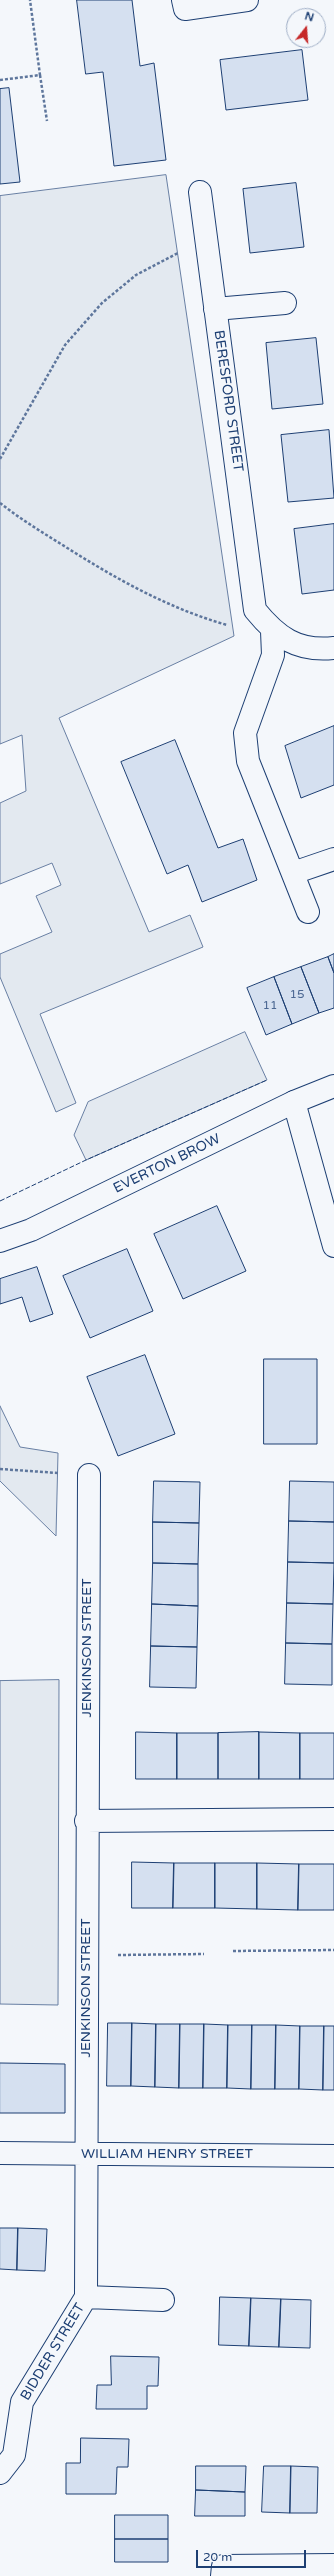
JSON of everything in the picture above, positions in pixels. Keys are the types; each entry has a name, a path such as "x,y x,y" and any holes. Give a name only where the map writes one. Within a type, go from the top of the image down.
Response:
{"street":[{"path":"183,0 185,9 247,0"},
{"name":"BERESFORD STREET","path":"200,192 256,610 272,631"},
{"path":"215,309 285,303"},
{"path":"272,631 296,646 334,648"},
{"path":"272,631 273,655 245,733 248,761 308,912"},
{"path":"293,873 334,859"},
{"name":"EVERTON BROW","path":"0,1241 31,1230 294,1102 334,1086"},
{"path":"294,1102 334,1246"},
{"name":"JENKINSON STREET","path":"85,2154 89,1475"},
{"path":"86,1821 334,1819"},
{"name":"WILLIAM HENRY STREET","path":"0,2153 334,2156"},
{"name":"BIDDER STREET","path":"0,2473 14,2455 22,2402 86,2297 85,2154"},
{"path":"86,2297 163,2300"},
{"path":"222,2576 223,2566 334,2565"}],"path":[{"path":"30,0 47,121"},
{"path":"0,80 40,75"},
{"path":"0,459 65,345 102,304 136,275 206,236"},
{"path":"0,503 31,525 124,583 201,617 233,626 272,631"},
{"path":"0,1469 89,1475"},
{"path":"233,1951 334,1950"},
{"path":"86,1956 204,1954"}],"shaded area":[{"path":"166,175 234,636 59,718 149,932 190,915 203,947 40,1014 76,1103 56,1112 0,977 0,954 52,932 36,896 61,885 52,863 0,884 0,803 26,791 22,735 0,744 0,196"},
{"path":"245,1032 267,1080 86,1160 74,1135 88,1102"},
{"path":"0,1406 20,1447 58,1453 56,1536 0,1481"},
{"path":"59,1680 58,2005 0,2004 0,1681"}],"building":[{"path":"77,0 132,0 140,66 154,63 166,160 114,166 103,72 86,74"},
{"path":"302,50 308,100 226,110 220,60"},
{"path":"9,88 20,182 0,184 0,89"},
{"path":"296,183 304,247 250,253 243,189"},
{"path":"316,338 323,404 272,409 266,343"},
{"path":"329,430 334,498 288,502 281,435"},
{"path":"334,524 334,590 302,594 294,529"},
{"path":"334,726 334,785 301,798 285,746"},
{"path":"175,740 218,848 243,839 257,880 202,902 188,865 167,874 121,762"},
{"path":"334,954 334,973 328,957"},
{"path":"328,957 334,973 334,1008 319,1013 301,967"},
{"path":"301,967 319,1013 292,1024 274,977"},
{"path":"274,977 292,1024 266,1035 247,988"},
{"path":"217,1206 246,1271 183,1299 154,1234"},
{"path":"127,1249 153,1311 90,1338 63,1276"},
{"path":"37,1267 53,1314 30,1322 22,1297 0,1304 0,1279"},
{"path":"145,1355 175,1434 118,1456 87,1377"},
{"path":"264,1359 317,1359 317,1444 264,1444"},
{"path":"154,1481 200,1482 199,1523 153,1522"},
{"path":"290,1481 334,1482 334,1522 289,1521"},
{"path":"289,1521 334,1522 334,1563 288,1562"},
{"path":"153,1522 199,1523 198,1564 153,1563"},
{"path":"288,1562 334,1563 333,1604 287,1603"},
{"path":"153,1563 198,1564 198,1606 152,1604"},
{"path":"287,1603 333,1604 332,1644 286,1643"},
{"path":"152,1604 198,1606 197,1647 151,1646"},
{"path":"286,1643 332,1644 332,1685 285,1684"},
{"path":"151,1646 197,1647 196,1688 150,1687"},
{"path":"136,1732 177,1733 177,1779 136,1779"},
{"path":"259,1732 259,1779 218,1779 218,1733"},
{"path":"259,1732 300,1733 300,1779 259,1779"},
{"path":"177,1733 218,1733 218,1779 177,1779"},
{"path":"300,1733 334,1733 334,1779 300,1779"},
{"path":"132,1862 174,1863 173,1908 132,1908"},
{"path":"174,1863 215,1863 215,1908 173,1908"},
{"path":"215,1863 257,1863 257,1909 215,1908"},
{"path":"257,1863 299,1864 298,1910 257,1909"},
{"path":"299,1864 334,1864 334,1910 298,1910"},
{"path":"108,2023 132,2023 131,2086 107,2086"},
{"path":"132,2023 156,2024 155,2087 131,2086"},
{"path":"156,2024 180,2024 179,2088 155,2087"},
{"path":"180,2024 204,2024 203,2088 179,2088"},
{"path":"204,2024 228,2025 227,2088 203,2088"},
{"path":"228,2025 252,2025 251,2089 227,2088"},
{"path":"252,2025 276,2025 275,2089 251,2089"},
{"path":"276,2025 300,2026 299,2089 275,2089"},
{"path":"300,2026 324,2026 323,2090 299,2089"},
{"path":"324,2026 334,2026 334,2090 323,2090"},
{"path":"0,2063 65,2064 65,2113 0,2113"},
{"path":"0,2228 18,2228 17,2270 0,2269"},
{"path":"18,2228 47,2229 45,2271 17,2270"},
{"path":"220,2297 251,2298 249,2346 219,2345"},
{"path":"251,2298 281,2299 279,2347 249,2346"},
{"path":"281,2299 311,2300 310,2348 279,2347"},
{"path":"111,2356 159,2357 158,2386 147,2386 147,2409 96,2409 97,2385 111,2385"},
{"path":"81,2438 129,2439 128,2467 117,2467 116,2494 66,2494 66,2463 80,2463"},
{"path":"196,2466 246,2466 245,2492 196,2490"},
{"path":"264,2466 291,2466 290,2513 262,2512"},
{"path":"291,2466 318,2467 317,2513 290,2513"},
{"path":"196,2490 245,2492 245,2516 195,2516"},
{"path":"115,2515 168,2515 168,2539 115,2539"},
{"path":"115,2539 168,2539 168,2562 115,2562"}],"fence":[{"path":"0,1201 86,1160 267,1080"}]}
